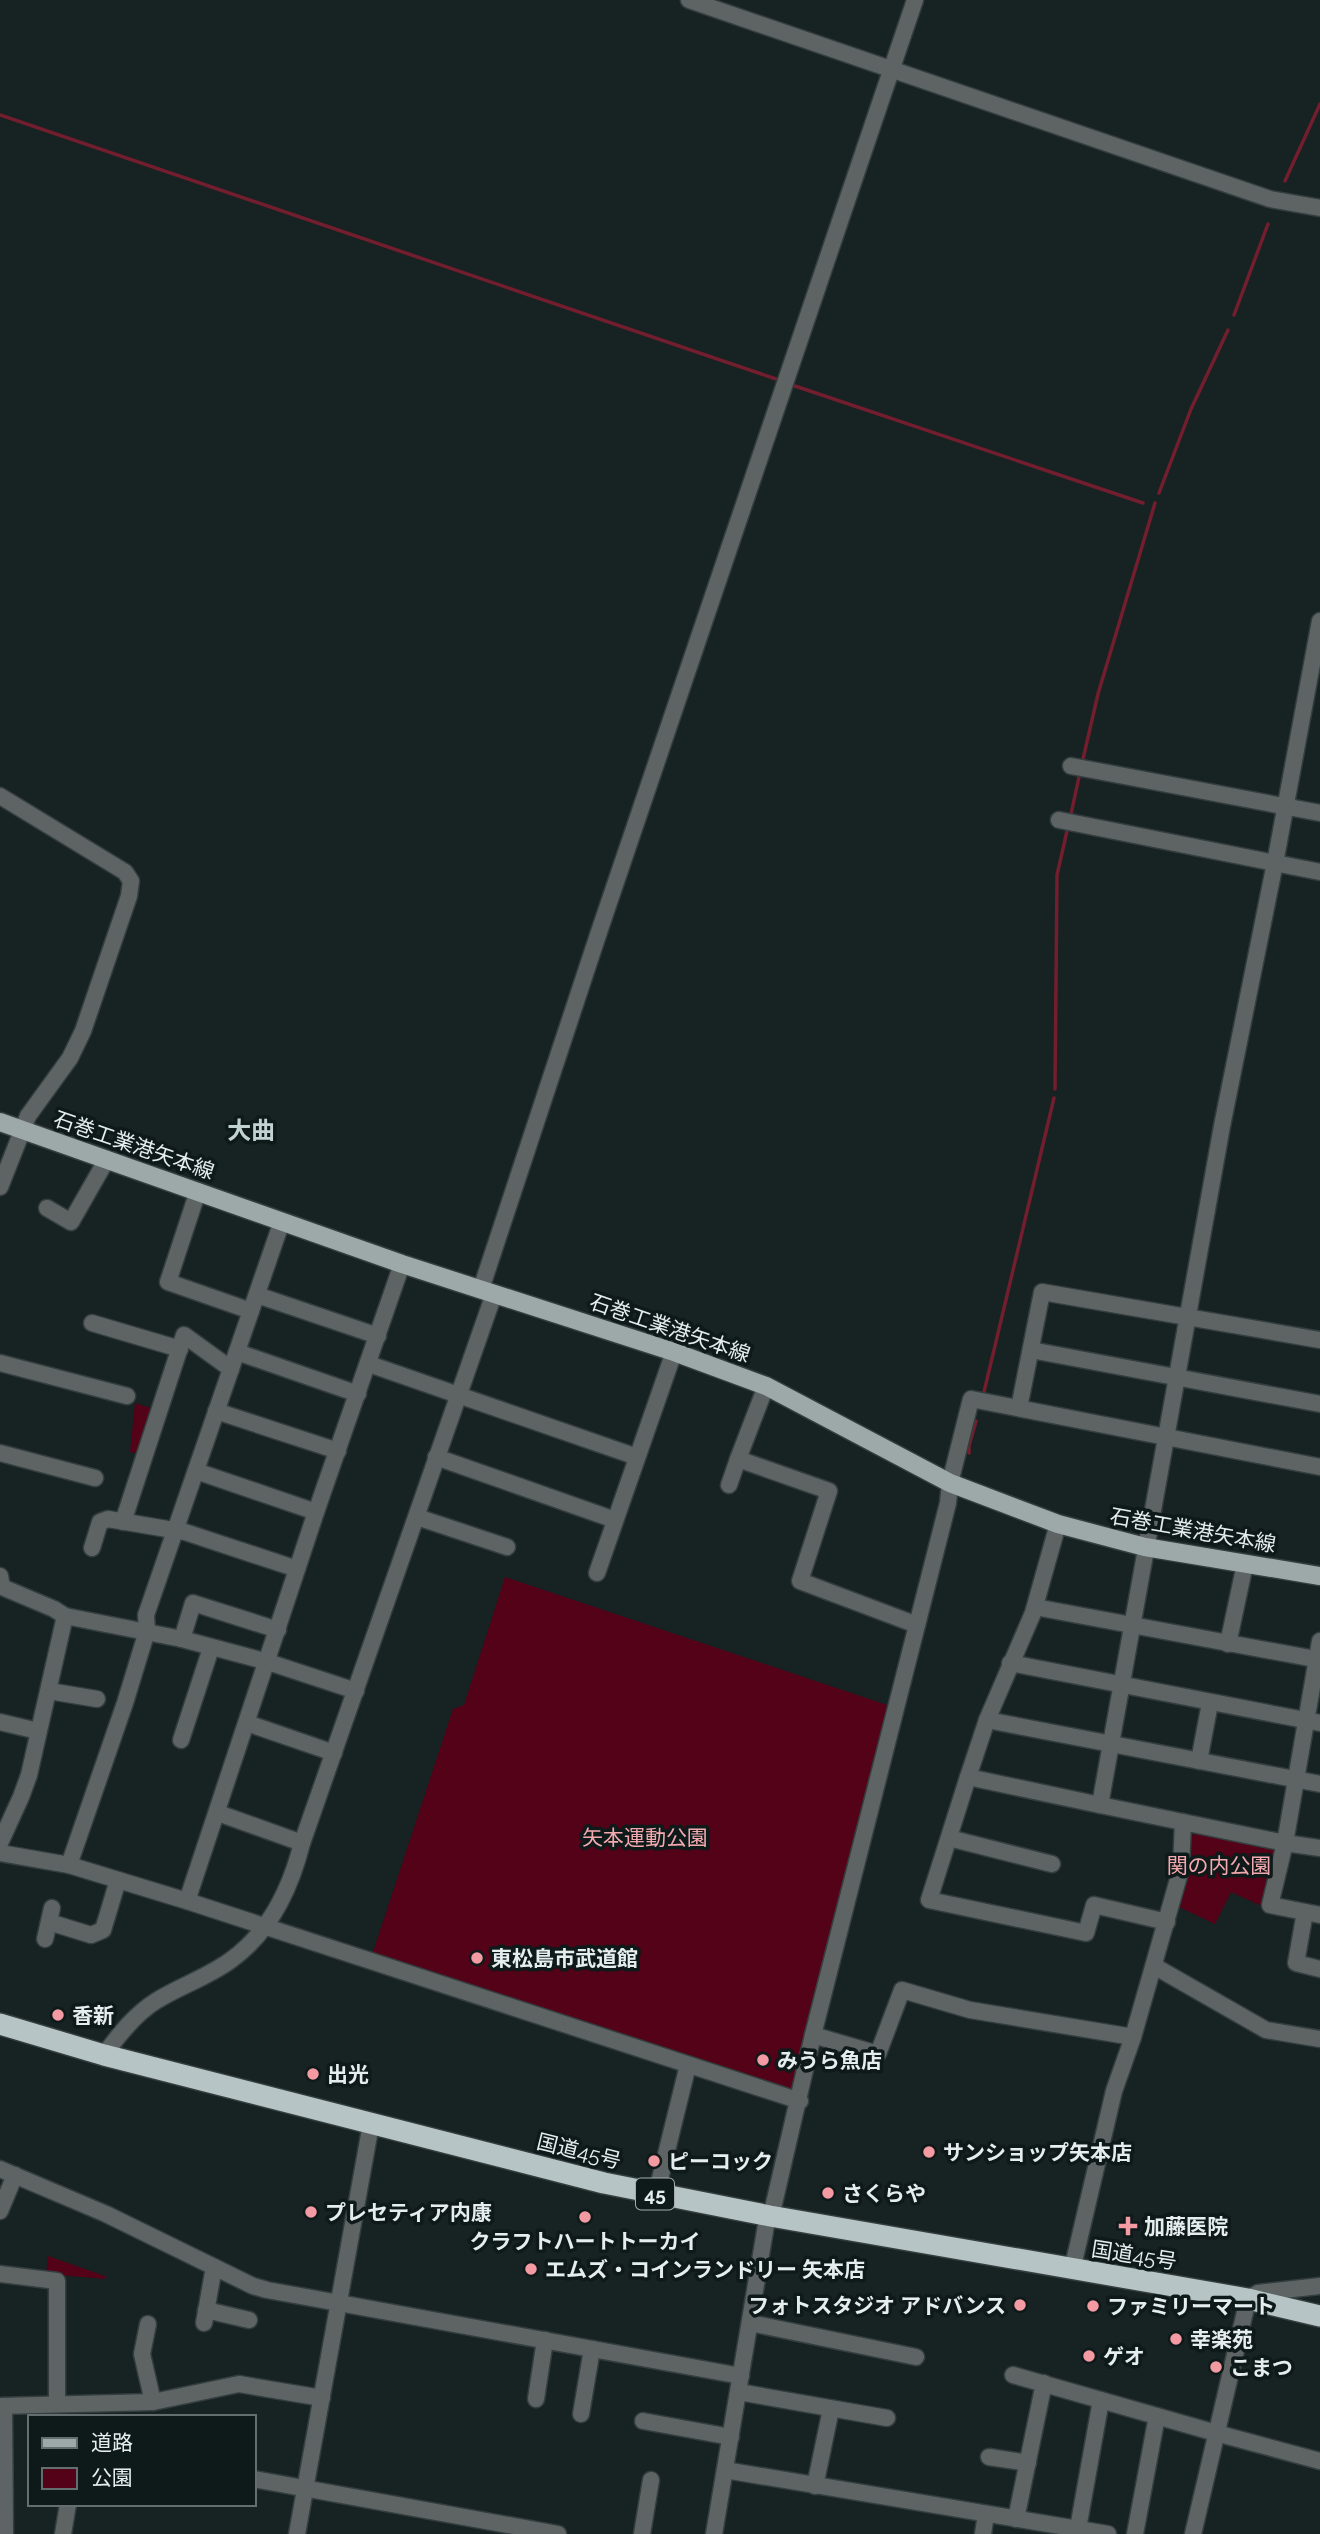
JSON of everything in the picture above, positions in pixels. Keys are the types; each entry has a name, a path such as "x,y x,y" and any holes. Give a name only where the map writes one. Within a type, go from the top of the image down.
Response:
{"highway":[{"name":"国道45号","path":"0,2024 104,2055 656,2195 1248,2299 1320,2316"}],"main road":[{"name":"石巻工業港矢本線","path":"0,1122 402,1264 674,1352 766,1386 950,1483 1058,1524 1145,1547 1320,1576"}],"street":[{"path":"689,0 1270,199 1320,208"},
{"path":"104,2055 117,2036 154,2003 232,1959 283,1900 294,1875 302,1843 459,1394 487,1291 599,932 915,0"},
{"path":"1100,1805 1222,1126 1320,621"},
{"path":"1071,766 1320,813"},
{"path":"0,796 125,872 131,881 129,897 83,1031 70,1058 28,1116 0,1187"},
{"path":"1059,820 1320,872"},
{"path":"47,1208 75,1224 107,1159"},
{"path":"198,1191 168,1282 251,1311"},
{"path":"69,1865 125,1703 147,1631 146,1615 282,1222"},
{"path":"187,1901 316,1512 402,1264"},
{"path":"1019,1408 1042,1292 1320,1340"},
{"path":"257,1294 378,1336"},
{"path":"92,1323 180,1349"},
{"path":"123,1522 184,1335 231,1369"},
{"path":"1031,1350 1320,1404"},
{"path":"237,1352 358,1394"},
{"path":"597,1573 674,1352"},
{"path":"0,1363 127,1396"},
{"path":"369,1364 638,1457"},
{"path":"729,1485 766,1386"},
{"path":"714,2534 766,2225 800,2101 813,2035 948,1503 950,1483 971,1399 1320,1467"},
{"path":"216,1410 338,1451"},
{"path":"0,1453 95,1478"},
{"path":"436,1457 615,1520"},
{"path":"738,1459 830,1491 800,1581 917,1625"},
{"path":"196,1471 316,1512"},
{"path":"417,1517 507,1547"},
{"path":"92,1548 100,1522 108,1519 185,1532 297,1569"},
{"path":"1058,1524 1035,1607 987,1720 929,1900 1086,1933 1094,1905 1167,1922"},
{"path":"1228,1644 1245,1564"},
{"path":"1,1583 65,1616 181,1639 268,1662 356,1691"},
{"path":"181,1639 193,1603 278,1630"},
{"path":"1035,1607 1319,1660"},
{"path":"0,1843 21,1797 65,1616"},
{"path":"1320,1641 1313,1722 1297,1779 1270,1905 1312,1914 1296,1963 1320,1969"},
{"path":"181,1740 211,1648"},
{"path":"1010,1663 1313,1722"},
{"path":"48,1691 97,1699"},
{"path":"1199,1761 1210,1703"},
{"path":"987,1720 1320,1784"},
{"path":"0,1722 38,1731"},
{"path":"247,1723 334,1753"},
{"path":"968,1777 1284,1843 1320,1848"},
{"path":"218,1813 302,1843"},
{"path":"1072,2270 1114,2091 1133,2037 1181,1869 1183,1822"},
{"path":"949,1838 1052,1864"},
{"path":"0,1853 69,1865 187,1901 800,2101"},
{"path":"45,1939 51,1915 91,1935 103,1930 118,1880"},
{"path":"1154,1966 1266,2030 1320,2039"},
{"path":"813,2035 878,2054 902,1990 970,2010 1133,2037"},
{"path":"656,2195 688,2065"},
{"path":"297,2534 370,2124"},
{"path":"0,2211 7,2172 106,2214 253,2286 267,2290 592,2349 831,2409 887,2418"},
{"path":"214,2267 205,2316 249,2320"},
{"path":"0,2274 57,2281 57,2403"},
{"path":"1193,2534 1248,2299 1258,2293 1320,2286"},
{"path":"750,2323 916,2357"},
{"path":"148,2324 142,2354 153,2402"},
{"path":"536,2399 545,2340"},
{"path":"581,2414 592,2349"},
{"path":"1013,2375 1320,2461"},
{"path":"5,2534 2,2406 57,2403 105,2410 239,2384 321,2398"},
{"path":"1016,2519 1044,2384"},
{"path":"1077,2532 1101,2400"},
{"path":"815,2486 831,2409"},
{"path":"1135,2534 1157,2416"},
{"path":"643,2421 730,2437"},
{"path":"989,2457 1028,2463"},
{"path":"725,2470 1016,2519 1077,2532 1108,2534"},
{"path":"256,2479 558,2534"},
{"path":"642,2534 651,2480"},
{"path":"63,2534 68,2506"},
{"path":"983,2534 986,2514"}],"green space":[{"path":"135,1403 154,1409 139,1454 130,1452"},
{"name":"矢本運動公園","path":"505,1577 890,1706 795,2092 372,1955 453,1709 464,1705"},
{"name":"関の内公園","path":"1199,1832 1273,1845 1277,1850 1266,1908 1231,1892 1215,1924 1179,1907 1189,1872 1191,1836"},
{"path":"48,2256 105,2276 105,2279 46,2274"}],"waterway":[{"path":"1285,181 1320,104"},
{"path":"0,115 776,379"},
{"path":"1234,315 1268,224"},
{"path":"1159,493 1191,409 1228,330"},
{"path":"795,386 1143,503"},
{"path":"1083,759 1098,694 1155,503"},
{"path":"1071,814 1079,777"},
{"path":"1055,1089 1057,875 1067,831"},
{"path":"984,1392 1054,1098"},
{"path":"969,1453 976,1421"}],"place":[{"name":"東松島市武道館","path":"477,1958"},
{"name":"香新","path":"58,2015"},
{"name":"みうら魚店","path":"763,2060"},
{"name":"出光","path":"313,2074"},
{"name":"サンショップ矢本店","path":"929,2152"},
{"name":"ピーコック","path":"654,2161"},
{"name":"さくらや","path":"828,2193"},
{"name":"プレセティア内康","path":"311,2212"},
{"name":"クラフトハートトーカイ","path":"585,2217"},
{"name":"加藤医院","path":"1128,2226"},
{"name":"エムズ・コインランドリー 矢本店","path":"531,2269"},
{"name":"フォトスタジオ アドバンス","path":"1020,2305"},
{"name":"ファミリーマート","path":"1093,2306"},
{"name":"幸楽苑","path":"1176,2339"},
{"name":"ゲオ","path":"1089,2356"},
{"name":"こまつ","path":"1216,2367"}],"district":[{"name":"大曲","path":"251,1130"}]}
